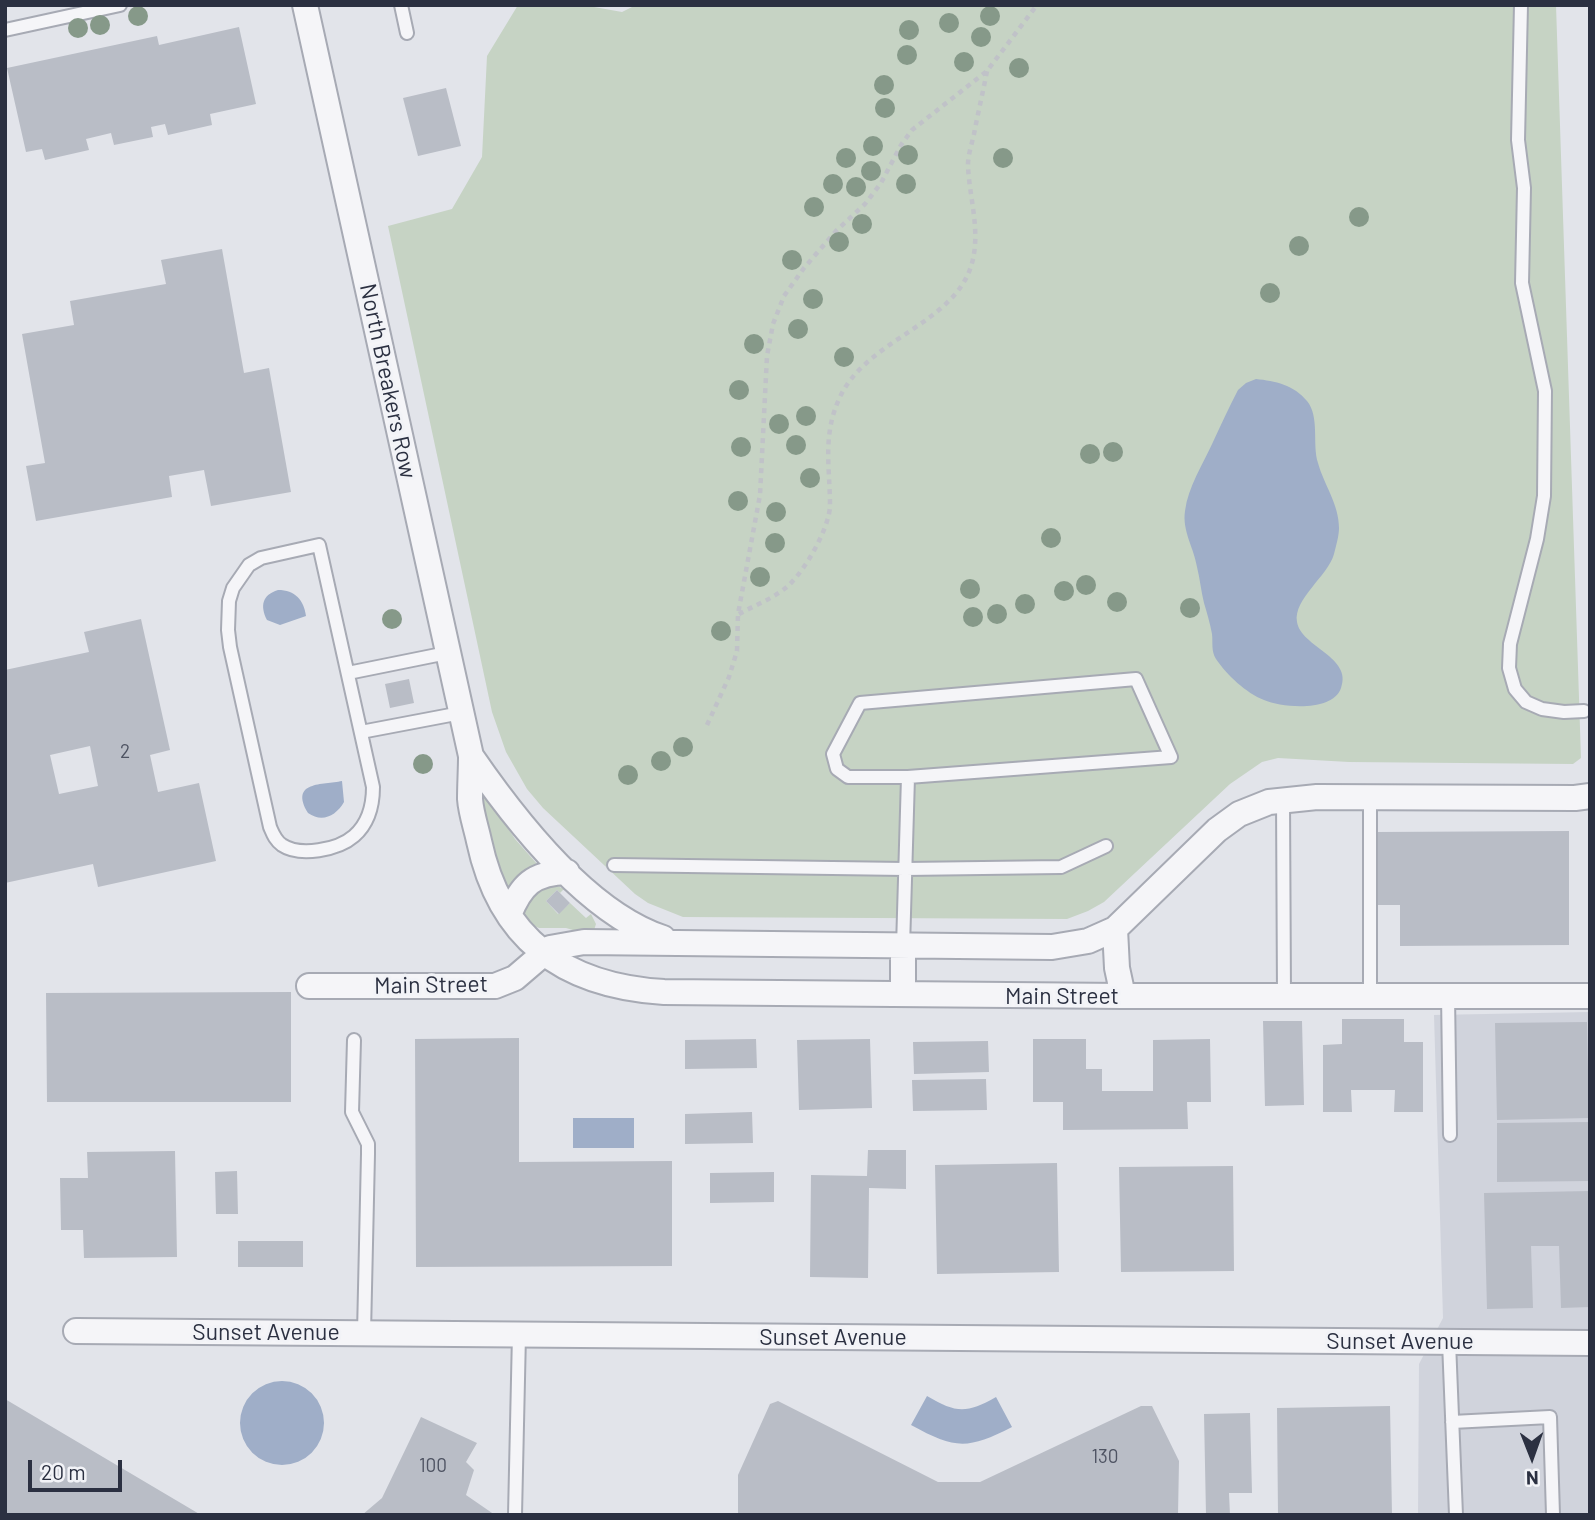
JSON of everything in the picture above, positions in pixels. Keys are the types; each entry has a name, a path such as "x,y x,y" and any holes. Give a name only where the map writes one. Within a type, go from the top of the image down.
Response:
{"street":[{"name":"North Breakers Row","path":"305,5 471,756 470,801 480,845 490,881 509,915 542,953"},
{"name":"North Breakers Row","path":"471,756 517,821 615,915 646,932 677,943"},
{"path":"1123,996 1117,968 1115,929 1229,820 1262,804 1283,799 1590,796"},
{"path":"509,915 517,894 529,883 545,875 568,872"},
{"name":"Main Street","path":"309,986 495,986 515,978 542,953 561,945 584,942 1052,947 1088,941 1115,929"},
{"path":"903,947 903,994"},
{"name":"Main Street","path":"542,953 561,966 591,979 608,985 645,991 1123,996 1590,996"},
{"name":"Sunset Avenue","path":"76,1331 1590,1343"}],"lane":[{"path":"5,30 120,5"},
{"path":"401,5 407,33"},
{"path":"1521,5 1518,140 1524,188 1522,283 1545,391 1544,496 1537,539 1510,644 1509,668 1515,689 1526,702 1542,709 1584,711"},
{"path":"319,544 361,732 373,787 371,810 360,830 352,838 311,851 283,846 275,839 270,827 228,630 233,588 249,565 261,558 319,544"},
{"path":"348,673 447,653"},
{"path":"1136,678 1171,757 908,777 848,777 837,769 833,754 860,703 1136,678"},
{"path":"361,732 461,713"},
{"path":"903,947 908,777"},
{"path":"1370,797 1370,994"},
{"path":"1283,799 1284,996"},
{"path":"614,864 905,869 1061,867 1106,846"},
{"path":"1448,995 1450,1135"},
{"path":"354,1040 352,1112 365,1136 368,1154 364,1333"},
{"path":"515,1515 519,1334"},
{"path":"1449,1342 1456,1515"},
{"path":"1452,1422 1550,1417 1553,1515"}],"path":[{"path":"707,725 729,677 737,651 738,614 760,495 767,356 773,324 784,296 836,231 865,204 881,183 912,130 987,71 1037,5"},
{"path":"738,614 789,585 808,560 823,531 830,509 827,456 830,428 840,397 856,371 878,352 949,302 964,283 973,259 976,228 968,162 987,71"}],"shaded area":[{"path":"1590,1012 1590,1515 1418,1515 1419,1364 1443,1318 1434,1015"}],"green space":[{"path":"518,5 583,5 622,12 636,5 1556,5 1581,758 1573,764 1349,762 1278,758 1262,762 1230,784 1104,902 1067,919 683,917 648,903 635,894 543,808 527,789 506,752 492,712 388,226 452,209 482,157 487,56"},
{"path":"480,791 485,792 515,839 538,865 510,889 496,868"},
{"path":"555,885 564,889 560,893 557,890 546,901 558,914 570,903 586,918 591,914 596,924 594,930 583,933 566,928 539,928 523,916 525,900 530,892"}],"water":[{"path":"1256,379 1290,388 1302,396 1311,407 1318,463 1338,519 1338,538 1331,562 1305,596 1297,613 1297,622 1307,639 1340,668 1343,677 1336,696 1328,701 1307,706 1283,705 1257,697 1220,665 1213,653 1212,634 1196,560 1185,526 1189,493 1228,409 1238,390"},
{"path":"278,590 298,597 306,616 280,625 267,620 264,602"},
{"path":"342,781 344,802 337,811 323,818 308,813 303,803 305,790 318,784"},
{"path":"573,1118 634,1118 634,1148 573,1148"},
{"path":"282,1381 298,1384 312,1393 321,1407 324,1423 321,1439 312,1453 298,1462 282,1465 266,1462 252,1453 243,1439 240,1423 243,1407 252,1393 266,1384"},
{"path":"927,1396 946,1406 961,1409 969,1409 996,1397 1012,1427 972,1443 961,1444 939,1439 911,1425"}],"building":[{"path":"239,27 256,104 210,114 212,125 168,135 165,124 151,127 153,137 114,145 111,133 86,139 89,150 45,160 42,149 26,152 7,68 157,36 159,45"},
{"path":"446,88 461,146 418,156 403,98"},
{"path":"222,249 244,373 269,368 291,492 211,506 204,470 169,476 172,497 36,521 26,466 45,463 22,334 74,325 70,301 166,284 161,260"},
{"path":"141,619 170,750 150,755 158,792 199,783 216,861 98,887 93,864 5,883 5,670 89,652 84,632","holes":["90,746 98,786 59,794 50,755"]},
{"path":"409,679 414,703 390,708 385,684"},
{"path":"1569,831 1569,945 1400,946 1400,905 1378,905 1377,832"},
{"path":"557,890 570,903 559,914 546,901"},
{"path":"291,992 291,1102 47,1102 46,993"},
{"path":"1342,1019 1404,1019 1404,1042 1423,1042 1423,1112 1394,1112 1395,1090 1351,1090 1352,1112 1323,1112 1323,1045 1342,1044"},
{"path":"1263,1021 1302,1021 1304,1105 1265,1106"},
{"path":"1587,1022 1589,1118 1497,1120 1495,1023"},
{"path":"519,1038 519,1162 672,1161 672,1266 416,1267 415,1039"},
{"path":"756,1039 757,1068 685,1069 685,1040"},
{"path":"870,1039 872,1108 799,1110 797,1040"},
{"path":"1033,1039 1086,1039 1086,1069 1102,1069 1102,1091 1153,1091 1153,1040 1210,1039 1211,1102 1187,1102 1188,1129 1063,1130 1063,1102 1033,1102"},
{"path":"988,1041 989,1072 914,1074 913,1042"},
{"path":"986,1079 987,1110 913,1111 912,1080"},
{"path":"752,1112 753,1143 685,1144 685,1114"},
{"path":"1590,1122 1590,1181 1497,1182 1497,1123"},
{"path":"868,1150 906,1150 906,1189 869,1188 868,1278 810,1277 811,1175 867,1176"},
{"path":"175,1151 177,1257 84,1258 83,1230 61,1230 60,1178 88,1178 87,1152"},
{"path":"1057,1163 1059,1272 937,1274 935,1165"},
{"path":"1233,1166 1234,1271 1121,1272 1119,1167"},
{"path":"237,1171 238,1214 216,1214 215,1172"},
{"path":"774,1172 774,1202 710,1203 710,1173"},
{"path":"1590,1191 1590,1307 1561,1308 1559,1246 1531,1246 1533,1308 1487,1309 1484,1193"},
{"path":"238,1241 303,1241 303,1267 238,1267"},
{"path":"5,1399 201,1515 5,1515"},
{"path":"778,1401 938,1482 980,1482 1141,1406 1152,1406 1179,1461 1178,1515 738,1515 738,1475 770,1404"},
{"path":"1390,1406 1392,1515 1278,1515 1277,1408"},
{"path":"1250,1413 1252,1493 1229,1493 1230,1515 1206,1515 1204,1414"},
{"path":"421,1417 477,1443 466,1462 474,1470 466,1495 495,1515 362,1515 382,1498"}]}
